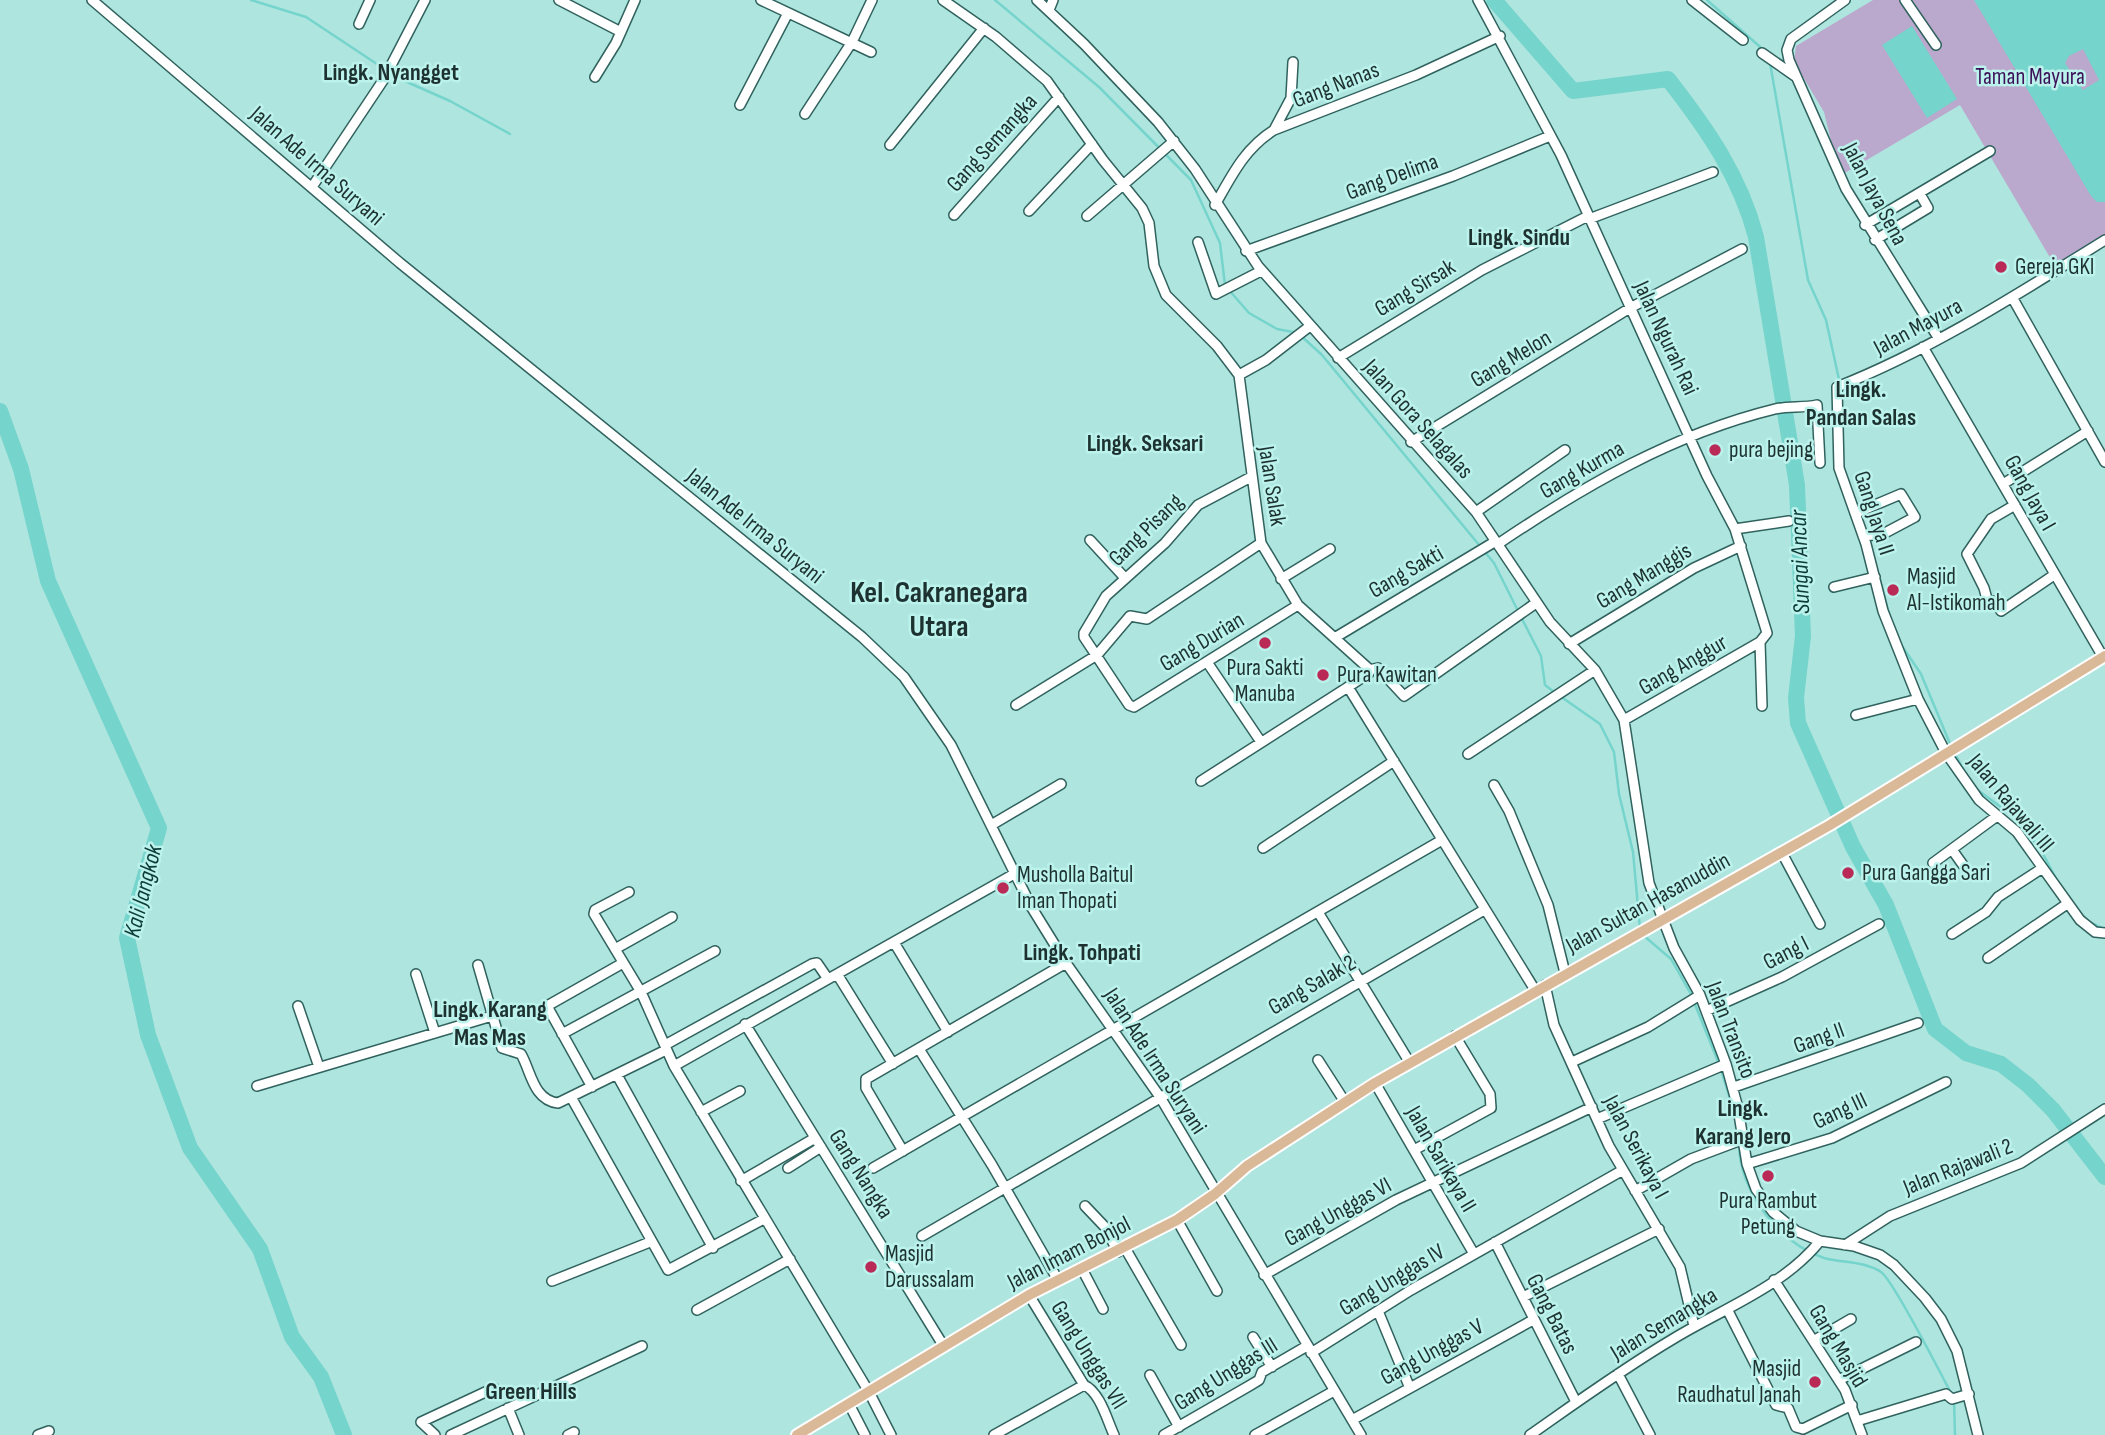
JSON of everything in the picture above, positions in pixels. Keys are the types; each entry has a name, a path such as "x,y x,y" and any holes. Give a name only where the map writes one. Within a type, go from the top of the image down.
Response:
{"main road":[{"name":"Jalan Sultan Hasanuddin","path":"1215,1194 1247,1166 1375,1083 1540,987 1830,825 2104,656"},
{"name":"Jalan Imam Bonjol","path":"797,1435 1029,1295 1122,1250 1177,1220 1215,1194"}],"street":[{"name":"Jalan Ade Irma Suryani","path":"92,0 411,272 891,663 932,714 993,824 1032,908 1066,963 1160,1097 1215,1194 1361,1435"},
{"path":"359,24 370,0"},
{"path":"312,187 384,79 425,0"},
{"path":"559,0 621,32"},
{"path":"595,77 621,32 635,0"},
{"path":"763,0 871,52"},
{"path":"805,114 852,42 872,0"},
{"path":"943,0 984,28 1034,68 1059,97 1147,216 1151,257 1166,295 1217,346 1240,375 1306,329"},
{"name":"Jalan Gora Selagalas","path":"1037,0 1145,107 1174,141 1246,251 1306,329 1338,358 1476,512 1494,544 1536,603 1595,670 1624,720 1647,870 1662,920"},
{"path":"1049,10 1053,0"},
{"name":"Jalan Ngurah Rai","path":"1478,0 1500,36 1550,136 1735,529 1768,633 1760,642 1762,706"},
{"path":"1692,0 1743,40"},
{"name":"Jalan Jaya Sena","path":"1845,0 1791,39 1787,48 1789,60 1846,189 1865,225 1939,339"},
{"path":"1905,0 1936,45"},
{"path":"740,105 788,13"},
{"path":"890,145 984,28"},
{"name":"Gang Nanas","path":"1215,205 1239,162 1256,143 1274,130 1416,75 1500,36"},
{"path":"1762,53 1795,76"},
{"path":"1274,130 1292,98 1293,62"},
{"name":"Gang Semangka","path":"954,215 1059,97"},
{"name":"Gang Delima","path":"1246,251 1453,176 1550,136"},
{"path":"1087,216 1160,156 1174,141"},
{"path":"1029,211 1092,144"},
{"path":"1865,225 1990,151"},
{"name":"Gang Sirsak","path":"1338,358 1482,270 1589,217 1713,172"},
{"path":"1875,240 1928,208 1920,194"},
{"name":"Jalan Mayura","path":"1839,389 1939,339 2105,240"},
{"path":"1198,242 1212,291 1216,294 1261,271"},
{"name":"Gang Melon","path":"1411,442 1630,308 1742,249"},
{"path":"2012,297 2105,462"},
{"name":"Gang Jaya I","path":"1923,347 2053,575 2104,656"},
{"name":"Jalan Salak","path":"1240,375 1261,543 1298,605 1336,636 1369,670 1378,668 1404,696 1536,603"},
{"name":"Gang Jaya II","path":"1839,389 1839,468 1867,535 1886,621 1918,699 1948,752"},
{"name":"Gang Kurma","path":"1494,544 1622,468 1690,437 1779,408 1817,405 1820,463"},
{"path":"2003,484 2088,431"},
{"path":"1476,512 1565,450"},
{"name":"Gang Pisang","path":"1097,655 1084,637 1106,596 1165,544 1198,505 1251,477"},
{"path":"1859,512 1900,494 1915,517 1883,534 1867,535"},
{"path":"2015,505 1991,519 1967,554 1988,603 1995,601 2001,611 2053,575"},
{"path":"1735,529 1789,520"},
{"path":"1090,540 1125,578"},
{"path":"1016,705 1097,655 1130,616 1147,619 1261,543"},
{"name":"Gang Sakti","path":"1336,636 1494,544"},
{"name":"Gang Manggis","path":"1570,644 1694,568 1741,546"},
{"path":"1281,579 1330,549"},
{"path":"1834,587 1875,577"},
{"name":"Gang Durian","path":"1097,655 1127,702 1132,707 1137,706 1298,605"},
{"name":"Gang Anggur","path":"1624,720 1760,642"},
{"path":"1207,662 1261,742"},
{"path":"1201,781 1348,687 1369,670"},
{"path":"1468,754 1595,670"},
{"path":"1348,687 1484,910 1540,987"},
{"path":"1856,715 1918,699"},
{"name":"Jalan Rajawali III","path":"1948,752 1979,800 2017,832 2067,904 2090,930 2102,934"},
{"path":"1263,848 1394,761"},
{"path":"993,824 1061,784"},
{"path":"1494,785 1509,811 1548,905 1565,973"},
{"path":"1933,863 1997,816"},
{"path":"873,1168 1442,839"},
{"path":"1952,851 1963,865"},
{"path":"1782,853 1819,924"},
{"path":"1952,934 1986,912 1998,897 2041,869"},
{"path":"674,1066 745,1024 895,944 1016,873"},
{"path":"629,892 594,912 641,992 674,1066 869,1392 891,1435"},
{"path":"1988,958 2067,904"},
{"name":"Gang Salak 2","path":"922,1236 1360,979 1484,910"},
{"path":"1318,912 1410,1063"},
{"path":"615,949 671,917"},
{"name":"Jalan Transito","path":"1662,920 1696,997 1706,1011 1721,1066 1734,1087 1740,1141 1756,1189 1773,1212 1796,1231 1819,1243 1872,1251 1894,1265 1934,1308 1954,1343 1978,1435"},
{"name":"Gang I","path":"1706,1011 1792,972 1880,924"},
{"path":"895,944 948,1032"},
{"path":"562,1034 715,951"},
{"path":"592,1087 548,1004 623,962"},
{"path":"478,965 502,1048 523,1056 541,1096 558,1102 617,1075 817,963 833,976 893,1064"},
{"path":"903,1151 865,1084 868,1078 1066,963"},
{"path":"416,974 435,1033"},
{"name":"Jalan Serikaya I","path":"1540,987 1554,1025 1597,1119 1623,1170 1680,1267 1694,1326"},
{"path":"1572,1062 1648,1027 1696,997"},
{"path":"298,1006 319,1068"},
{"path":"257,1086 492,1016"},
{"name":"Gang II","path":"1734,1087 1918,1023"},
{"name":"Gang Nangka","path":"745,1024 943,1345"},
{"path":"1414,1150 1491,1108 1490,1094 1455,1036"},
{"path":"919,1049 963,1117 1058,1280"},
{"path":"1318,1060 1346,1102"},
{"path":"1597,1119 1721,1066"},
{"path":"617,1075 713,1248"},
{"name":"Gang III","path":"1746,1164 1832,1138 1946,1082"},
{"name":"Jalan Sarikaya II","path":"1375,1083 1474,1254"},
{"path":"701,1112 740,1091"},
{"path":"571,1097 665,1268 670,1271 764,1219"},
{"name":"Gang Unggas VI","path":"1264,1275 1432,1183 1592,1107"},
{"name":"Jalan Rajawali 2","path":"1846,1245 1890,1216 2021,1163 2105,1109"},
{"path":"741,1181 815,1138"},
{"path":"1635,1191 1684,1162 1740,1141"},
{"path":"789,1168 821,1147"},
{"name":"Gang Unggas IV","path":"1309,1349 1623,1170"},
{"path":"1085,1206 1122,1250 1181,1345"},
{"path":"1177,1220 1217,1291"},
{"path":"1523,1297 1658,1229"},
{"path":"552,1281 650,1242"},
{"name":"Gang Batas","path":"1494,1242 1576,1402"},
{"name":"Jalan Semangka","path":"1530,1435 1618,1374 1774,1280 1819,1243"},
{"path":"697,1310 790,1259"},
{"path":"1082,1269 1103,1309"},
{"name":"Gang Masjid","path":"1774,1280 1839,1380 1852,1405 1862,1435"},
{"name":"Gang Unggas VII","path":"1029,1295 1084,1385 1089,1387 1101,1406 1114,1435"},
{"path":"1727,1309 1776,1405 1788,1408 1796,1427 1803,1429 1852,1405"},
{"path":"1378,1311 1409,1386"},
{"path":"1815,1340 1851,1319"},
{"name":"Gang Unggas V","path":"1352,1420 1409,1386 1533,1320"},
{"path":"1253,1337 1272,1367"},
{"path":"1839,1380 1916,1342"},
{"path":"451,1435 642,1346"},
{"name":"Gang Unggas III","path":"1164,1435 1249,1387 1259,1380 1262,1372 1309,1349"},
{"path":"1618,1374 1650,1435"},
{"path":"1150,1375 1179,1427"},
{"path":"994,1435 1084,1385"},
{"path":"435,1435 421,1422 494,1388"},
{"path":"1255,1435 1334,1391"},
{"path":"1857,1421 1946,1394 1954,1399 1969,1394"},
{"path":"849,1404 865,1435"},
{"path":"508,1408 519,1435"},
{"path":"38,1435 49,1431"}],"green space":[{"name":"Taman Mayura","path":"1873,0 2105,0 2105,235 2055,266 1960,105 1843,174 1835,157 1824,112 1794,62 1796,46"}],"water":[{"name":"Taman Mayura","path":"1974,0 2105,0 2105,202 2097,202","holes":["2083,49 2099,80 2083,90 2065,63 2069,56"]},
{"path":"1912,26 1957,99 1927,118 1882,45"}],"waterway":[{"path":"251,0 306,17 398,78 450,101 510,134"},
{"path":"995,0 1099,87 1191,180 1220,243 1225,285"},
{"name":"Sungai Ancar","path":"1494,0 1573,91 1668,79 1709,135 1731,173 1756,237 1797,485 1803,636 1796,698 1798,723 1853,847 1886,905 1935,1029 1966,1053 2001,1064 2028,1085 2053,1110 2105,1177"},
{"path":"1707,0 1767,53"},
{"path":"1770,63 1808,280 1826,320 1840,384"},
{"path":"1229,290 1249,313 1277,329 1298,333 1322,355 1494,563 1518,611"},
{"name":"Kali Jangkok","path":"0,411 21,469 48,581 159,828 127,938 148,1035 190,1148 260,1249 292,1337 321,1377 344,1435"},
{"path":"1879,576 1891,621"},
{"path":"1521,617 1541,656 1545,685 1554,692"},
{"path":"1900,643 1921,674 1951,746"},
{"path":"1560,696 1600,724 1614,752 1619,794 1633,852 1640,929"},
{"path":"1954,752 1964,771"},
{"path":"1975,788 2017,819 2041,850 2059,884"},
{"path":"2077,909 2089,922 2102,928"},
{"path":"1643,935 1671,959 1692,996"},
{"path":"1694,1002 1719,1064"},
{"path":"1721,1070 1735,1114"},
{"path":"1739,1145 1746,1180 1754,1197 1778,1228 1807,1251 1824,1258 1868,1266 1881,1272 1906,1308 1950,1391"},
{"path":"1954,1401 1955,1435"}],"place":[{"name":"Gereja GKI","path":"2001,267"},
{"name":"pura bejing","path":"1715,450"},
{"name":"Masjid Al-Istikomah","path":"1893,590"},
{"name":"Pura Sakti Manuba","path":"1265,643"},
{"name":"Pura Kawitan","path":"1323,675"},
{"name":"Pura Gangga Sari","path":"1848,873"},
{"name":"Musholla Baitul Iman Thopati","path":"1003,888"},
{"name":"Pura Rambut Petung","path":"1768,1176"},
{"name":"Masjid Darussalam","path":"871,1267"},
{"name":"Masjid Raudhatul Janah","path":"1815,1382"}],"district":[{"name":"Lingk. Nyangget","path":"391,72"},
{"name":"Lingk. Sindu","path":"1519,237"},
{"name":"Lingk. Pandan Salas","path":"1861,403"},
{"name":"Lingk. Seksari","path":"1145,443"},
{"name":"Kel. Cakranegara Utara","path":"939,610"},
{"name":"Lingk. Tohpati","path":"1082,952"},
{"name":"Lingk. Karang Mas Mas","path":"490,1023"},
{"name":"Lingk. Karang Jero","path":"1743,1122"},
{"name":"Green Hills","path":"531,1391"}]}
